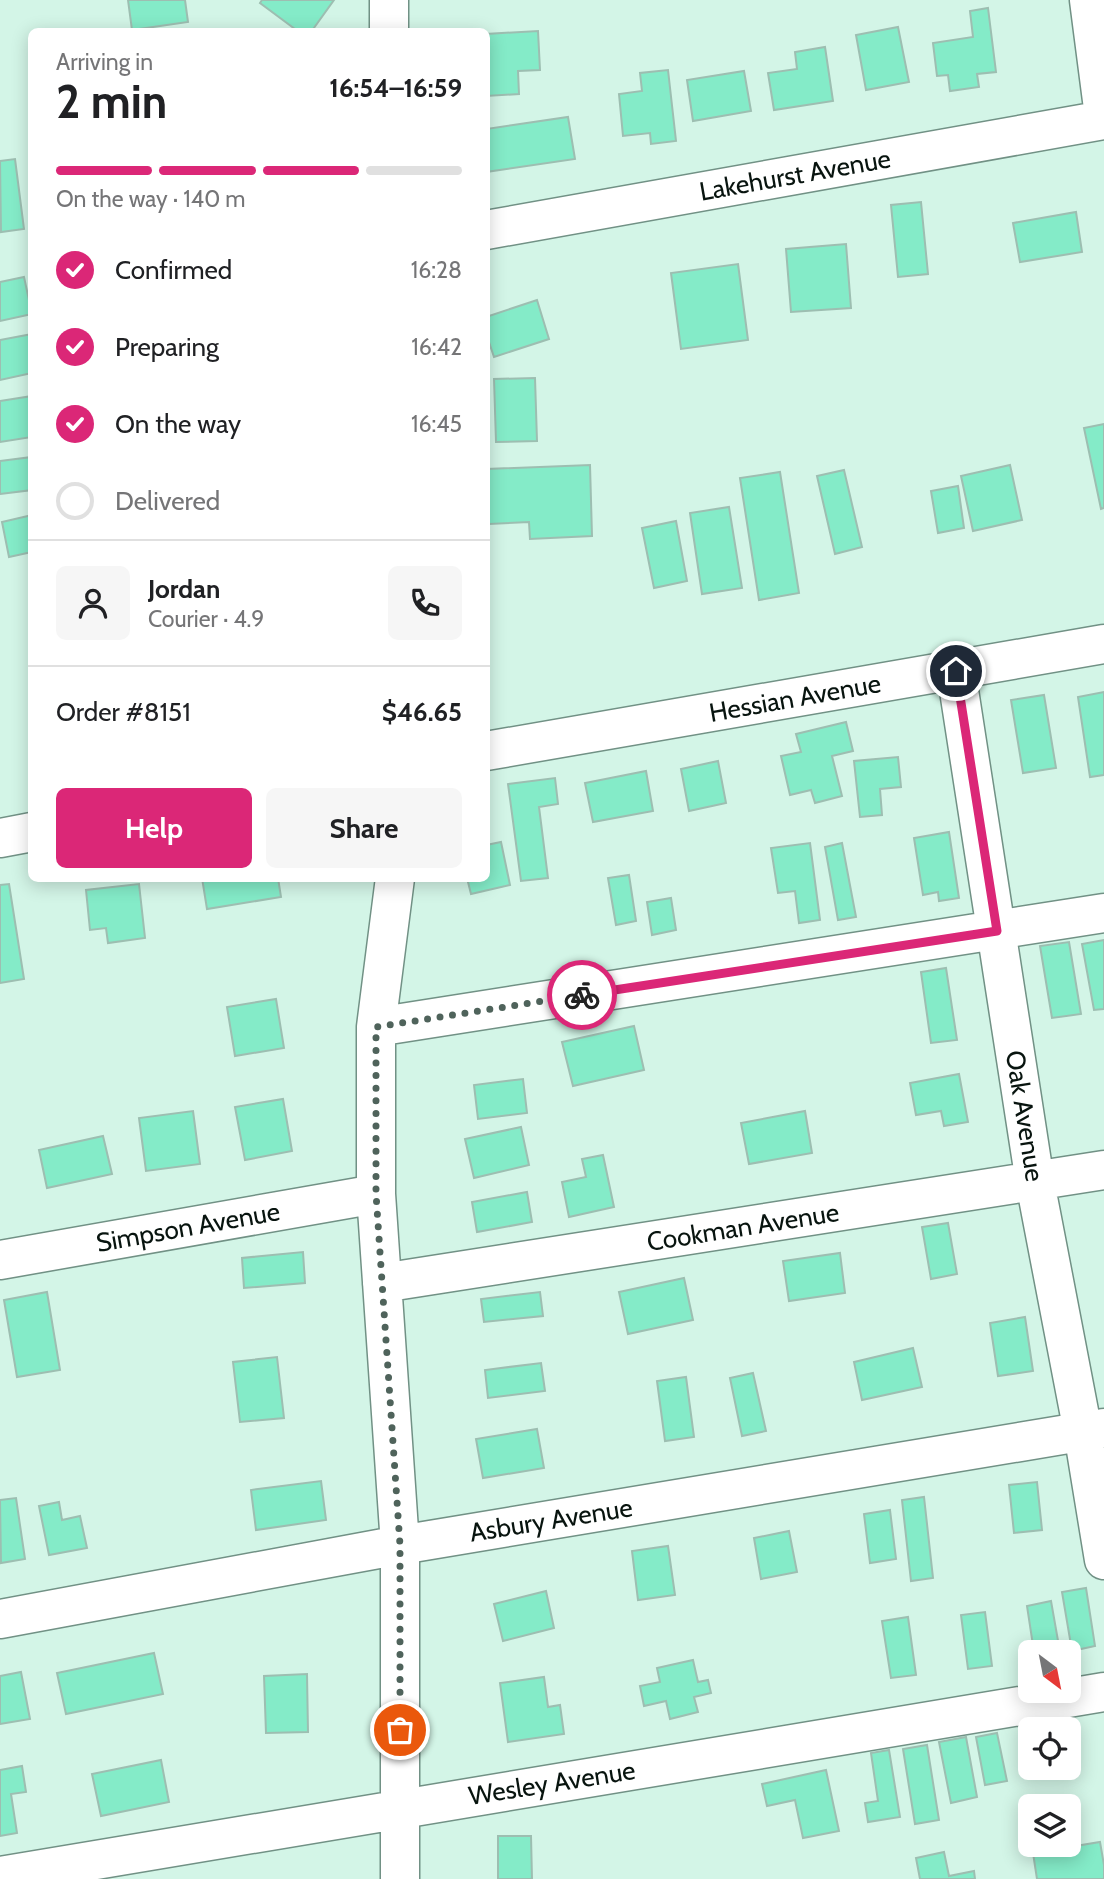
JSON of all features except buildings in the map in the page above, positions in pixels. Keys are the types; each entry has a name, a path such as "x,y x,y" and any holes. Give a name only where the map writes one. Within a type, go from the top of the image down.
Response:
{"street":[{"path":"389,0 389,28"},
{"path":"1089,0 1104,118"},
{"name":"Lakehurst Avenue","path":"490,229 1104,118"},
{"name":"Hessian Avenue","path":"490,750 1104,644"},
{"name":"Oak Avenue","path":"956,671 1035,1182 1094,1430 1104,1560"},
{"path":"0,838 28,833"},
{"path":"394,882 376,1027 376,1194 400,1545 400,1879"},
{"path":"376,1027 1104,913"},
{"name":"Cookman Avenue","path":"382,1283 1104,1170"},
{"name":"Simpson Avenue","path":"0,1260 376,1194"},
{"name":"Asbury Avenue","path":"0,1619 400,1545 1094,1430"},
{"name":"Wesley Avenue","path":"0,1876 1104,1692"}],"way so far":[{"path":"400,1730 400,1545 376,1194 376,1027 582,995"}],"route":[{"path":"582,995 997,931 956,671"}]}
